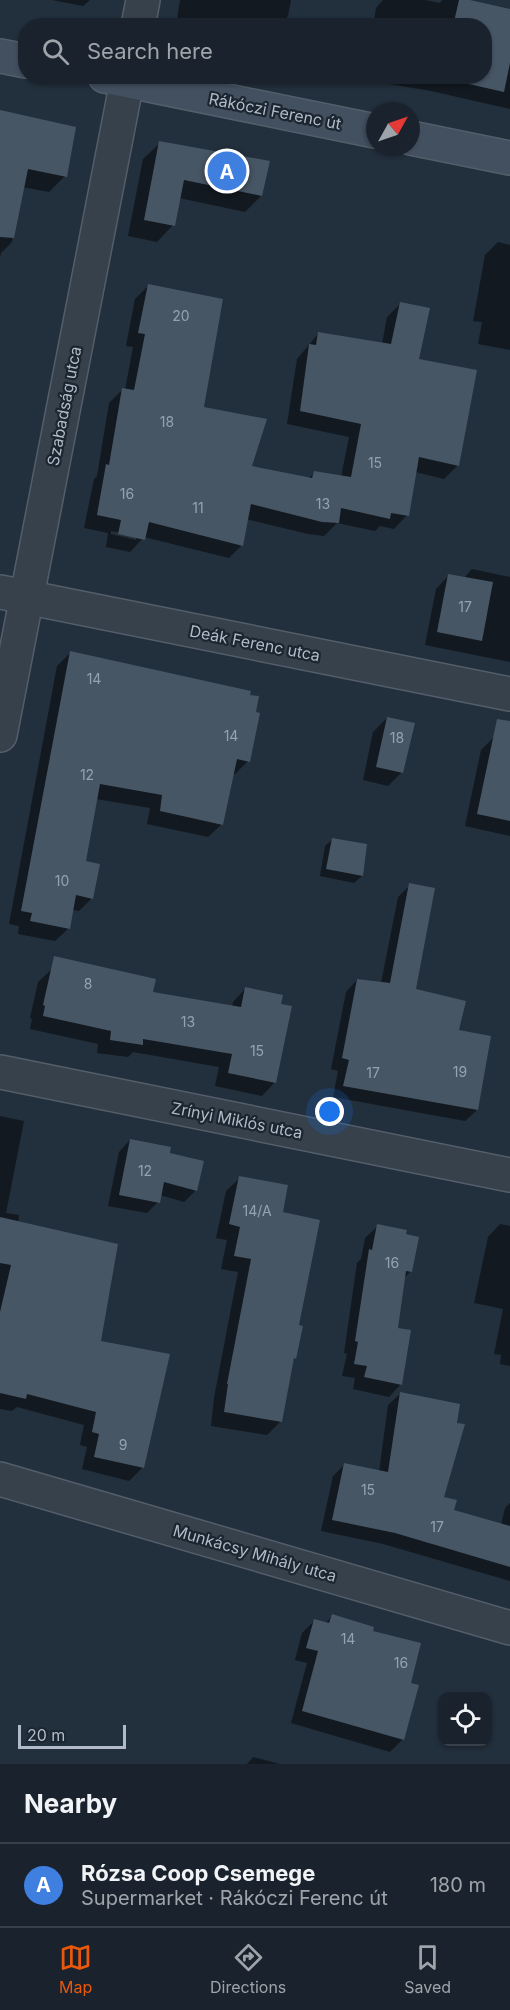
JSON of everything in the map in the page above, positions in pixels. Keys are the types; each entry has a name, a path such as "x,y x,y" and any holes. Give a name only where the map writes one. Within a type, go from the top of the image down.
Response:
{"street":[{"path":"140,18 143,0"},
{"path":"0,56 18,59"},
{"name":"Szabadság utca","path":"0,735 13,595 119,84"},
{"name":"Rákóczi Ferenc út","path":"149,84 366,128"},
{"path":"420,140 510,158"},
{"name":"Deák Ferenc utca","path":"13,595 510,694"},
{"name":"Zrínyi Miklós utca","path":"0,1072 510,1175"},
{"name":"Munkácsy Mihály utca","path":"0,1479 510,1628"}],"building":[{"path":"459,0 470,0 510,9 510,63 504,92 469,84 492,84 492,18 455,18"},
{"path":"0,110 76,127 67,177 28,169 14,238 0,237"},
{"path":"159,141 270,161 262,196 184,180 175,226 144,220"},
{"path":"148,284 223,299 204,407 267,419 252,466 312,478 314,471 351,477 361,424 300,411 309,344 316,345 318,332 391,344 400,302 430,308 419,359 477,370 459,466 419,457 409,516 391,513 390,519 341,508 339,523 322,522 251,504 243,546 149,522 145,540 118,534 121,520 97,515 106,464 109,465 122,388 134,390 145,334 138,333"},
{"path":"448,574 493,582 482,641 437,632"},
{"path":"70,651 251,691 250,695 259,696 256,712 260,713 250,762 237,759 223,825 160,811 162,795 100,784 86,861 100,864 93,899 76,895 70,929 30,921 32,913 21,911"},
{"path":"387,717 415,723 403,773 376,767"},
{"path":"497,719 510,721 510,821 477,814"},
{"path":"332,838 367,844 363,876 326,869"},
{"path":"409,883 435,888 416,989 466,1001 459,1030 491,1036 478,1110 343,1086 349,1060 342,1058 357,979 390,983"},
{"path":"54,956 156,979 153,992 241,1007 245,987 283,995 281,1004 292,1006 276,1083 228,1073 232,1054 143,1039 143,1045 110,1040 111,1031 43,1016 45,1006 43,1005"},
{"path":"130,1139 171,1147 170,1153 204,1161 197,1191 164,1182 160,1203 119,1195"},
{"path":"239,1176 288,1185 283,1212 320,1220 299,1325 303,1326 296,1359 294,1358 282,1422 224,1412 227,1384 251,1259 234,1256 240,1227 229,1224"},
{"path":"0,1217 118,1244 101,1341 170,1354 144,1468 94,1457 99,1434 92,1432 96,1412 27,1394 26,1399 0,1393 0,1312 11,1265 0,1263"},
{"path":"377,1224 407,1230 406,1234 419,1237 412,1272 406,1271 398,1328 411,1330 402,1385 364,1377 367,1366 354,1364 358,1342 355,1341 369,1249 372,1250"},
{"path":"400,1392 460,1404 457,1423 465,1424 444,1497 457,1500 454,1510 510,1526 510,1567 395,1533 332,1520 344,1463 388,1472"},
{"path":"332,1614 374,1627 373,1631 421,1643 411,1683 419,1685 404,1740 302,1711 318,1651 306,1648 314,1619 329,1623"}],"place":[{"name":"Rózsa Coop Csemege","path":"227,171"}]}
